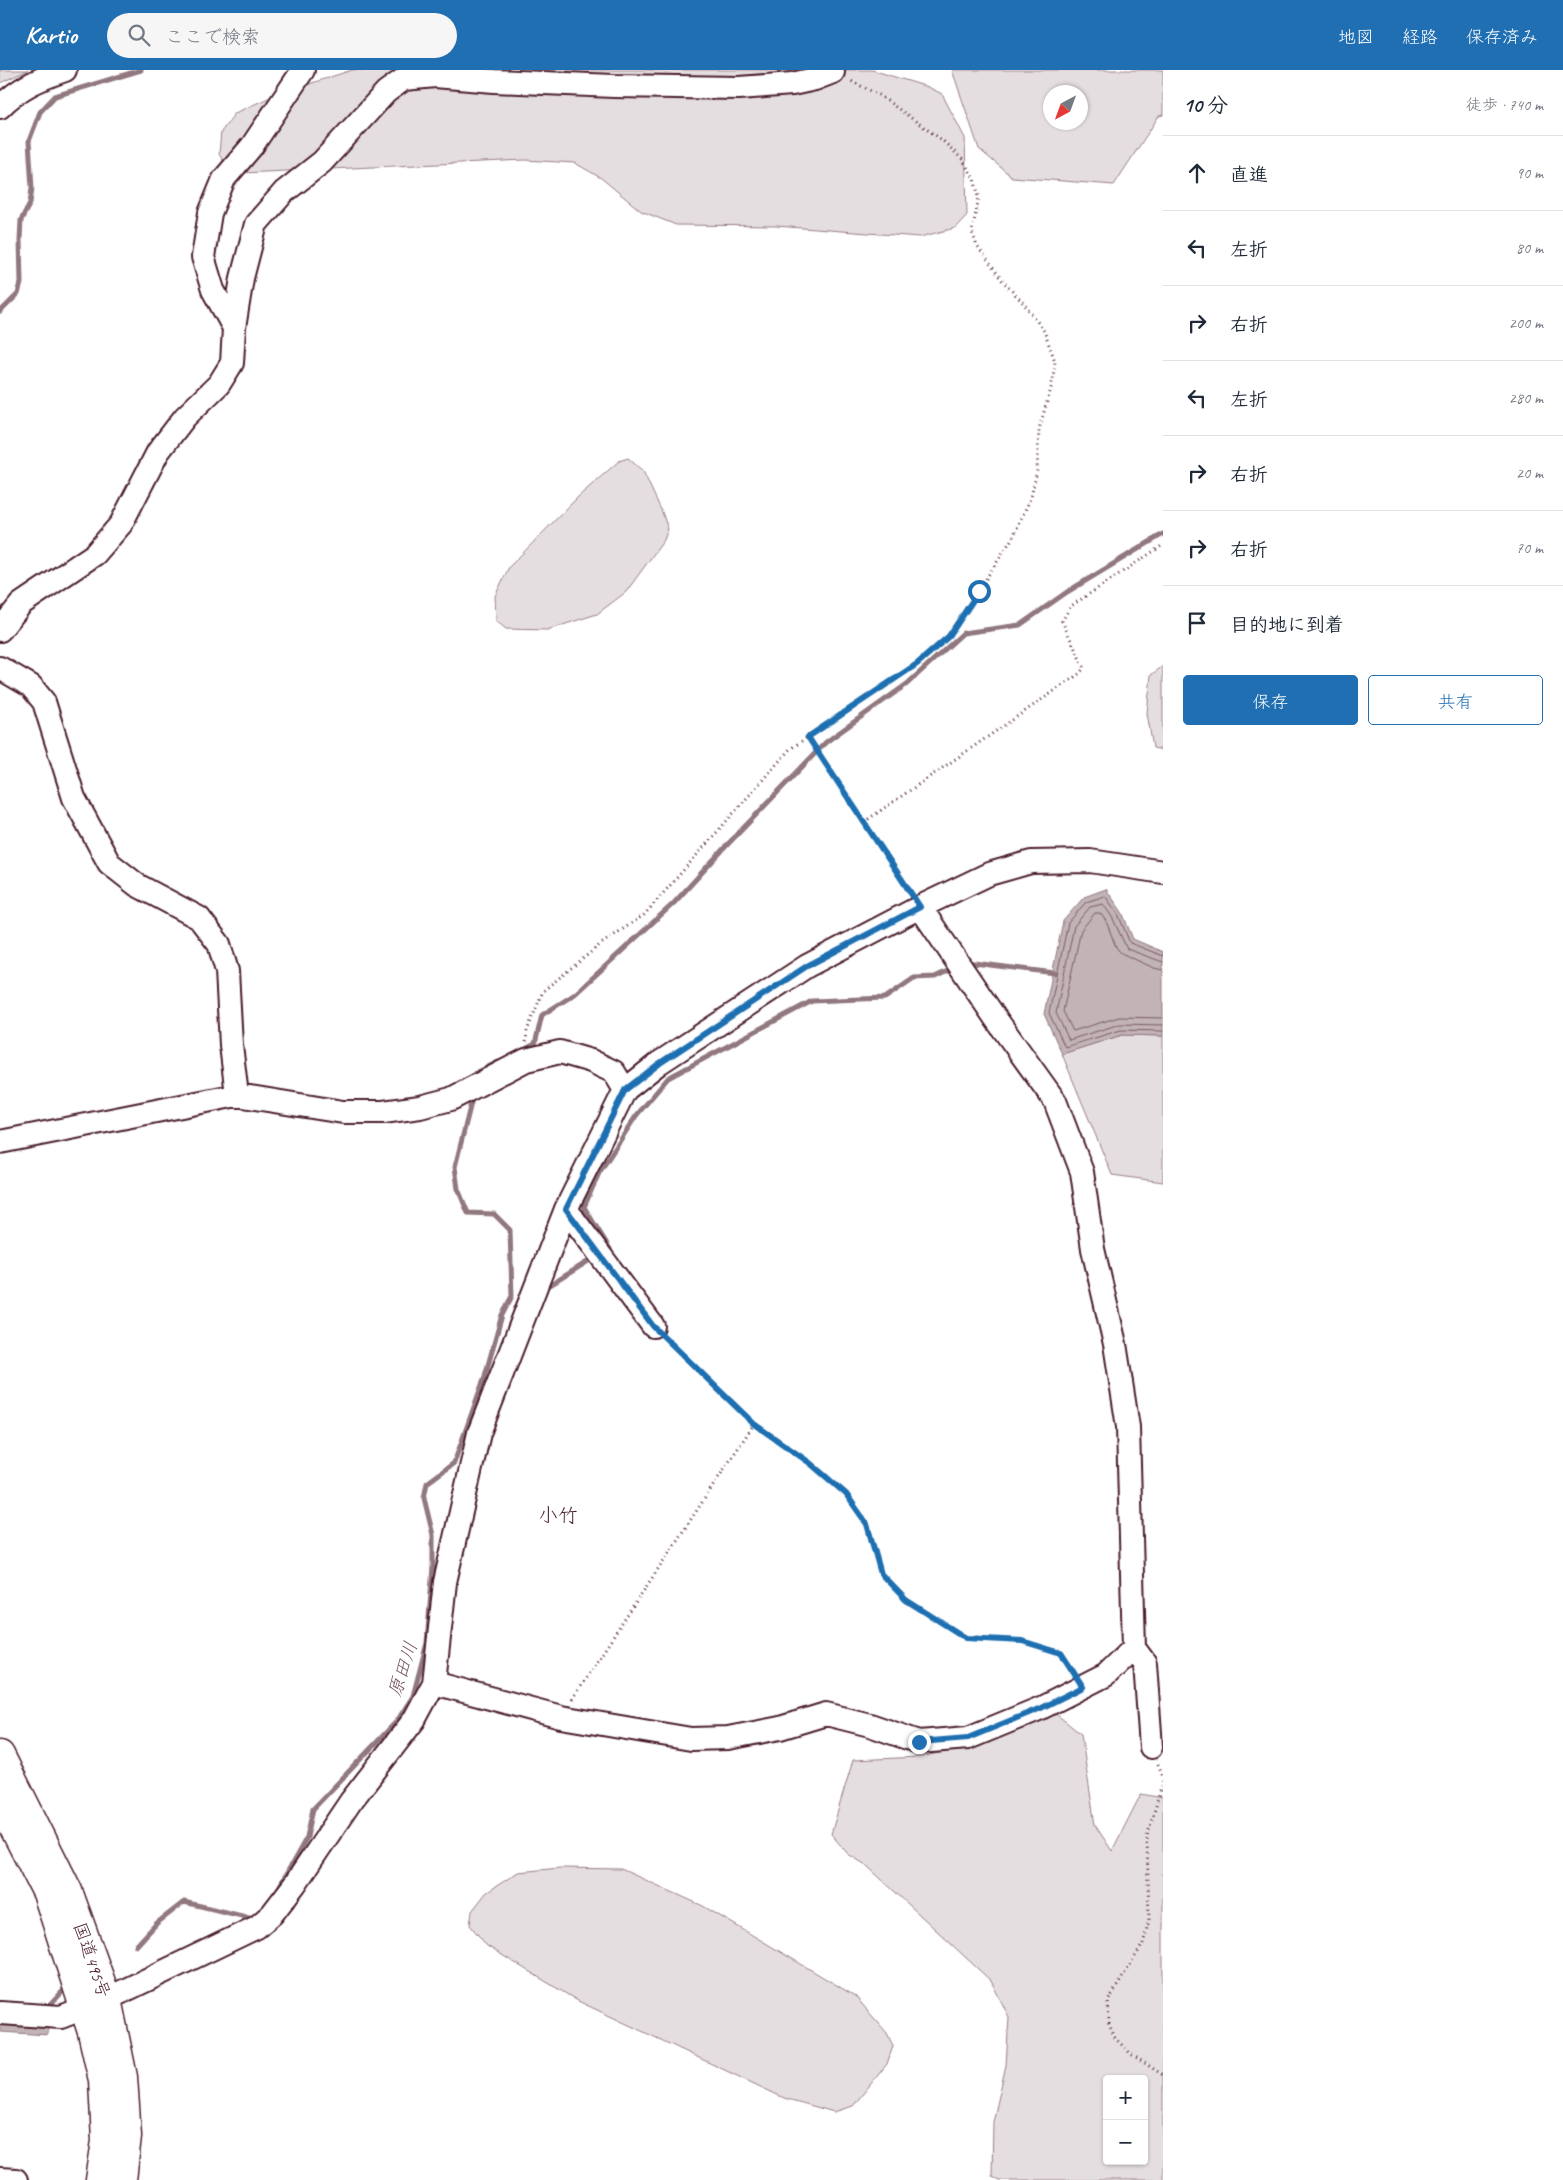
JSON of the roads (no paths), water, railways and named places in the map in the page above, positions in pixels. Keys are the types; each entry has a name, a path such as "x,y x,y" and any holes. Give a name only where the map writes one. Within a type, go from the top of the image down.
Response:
{"highway":[{"name":"国道495号","path":"0,1755 68,1891 96,2004 106,2140 100,2180"},
{"name":"国道495号","path":"0,1801 47,1894 96,2004 123,2077 127,2136 122,2180"}],"street":[{"path":"0,108 10,97 35,80 65,70"},
{"path":"234,328 212,290 203,257 210,213 224,179 252,146 304,70"},
{"path":"0,630 21,604 95,554 121,524 158,452 185,417 219,384 232,362 234,328 242,278 256,224 284,192 322,162 386,92 404,79 435,76 614,86 739,88 792,84 815,79 833,72"},
{"path":"0,668 32,686 44,702 74,798 109,863 137,885 199,918 219,944 227,971 231,1045 237,1095"},
{"path":"0,2014 61,2017 96,2004 257,1927 272,1914 295,1884 352,1802 414,1720 434,1683 445,1582 479,1433 566,1209 625,1090 660,1063 807,966 920,907 989,874 1031,862 1090,861 1163,872"},
{"path":"920,907 996,1019 1055,1100 1082,1172 1093,1249 1115,1344 1128,1427 1134,1648 1145,1664 1151,1747"},
{"path":"0,1142 237,1095 343,1112 383,1112 420,1107 451,1099 526,1060 560,1052 591,1061 614,1072 625,1090"},
{"path":"566,1209 653,1326"},
{"path":"434,1683 561,1716 691,1739 728,1738 780,1728 826,1714 870,1725 919,1742 968,1738 1041,1708 1106,1675 1134,1648"},
{"path":"0,2179 16,2180"}],"water":[{"path":"1106,889 1122,912 1133,939 1163,952 1163,1036 1122,1035 1062,1054 1044,1014 1063,921 1084,897"},
{"path":"0,2019 48,2025 48,2035 0,2032"}],"waterway":[{"path":"0,312 18,294 21,283 21,220 30,203 32,188 29,141 40,112 55,96 141,70"},
{"path":"522,1051 535,1044 542,1015 575,994 674,903 826,742 907,684 963,633 1020,625 1067,592 1163,534"},
{"path":"966,962 1055,973"},
{"path":"605,1252 610,1249 584,1207 599,1173 636,1116 668,1078 812,1001 885,998 914,978 935,977 954,968"},
{"path":"475,1079 476,1073 498,1062"},
{"name":"原田川","path":"278,1889 307,1837 313,1809 397,1721 413,1696 427,1643 433,1567 433,1535 424,1498 427,1483 454,1463 485,1376 502,1315 512,1296 510,1230 494,1214 468,1213 458,1189 455,1167 473,1095"},
{"path":"544,1286 552,1284 595,1257"},
{"name":"原田川","path":"136,1946 157,1923 184,1902 246,1917 255,1917"},
{"name":"原田川","path":"48,2011 51,2004 64,1990"}],"district":[{"name":"小竹","path":"558,1515"}]}
